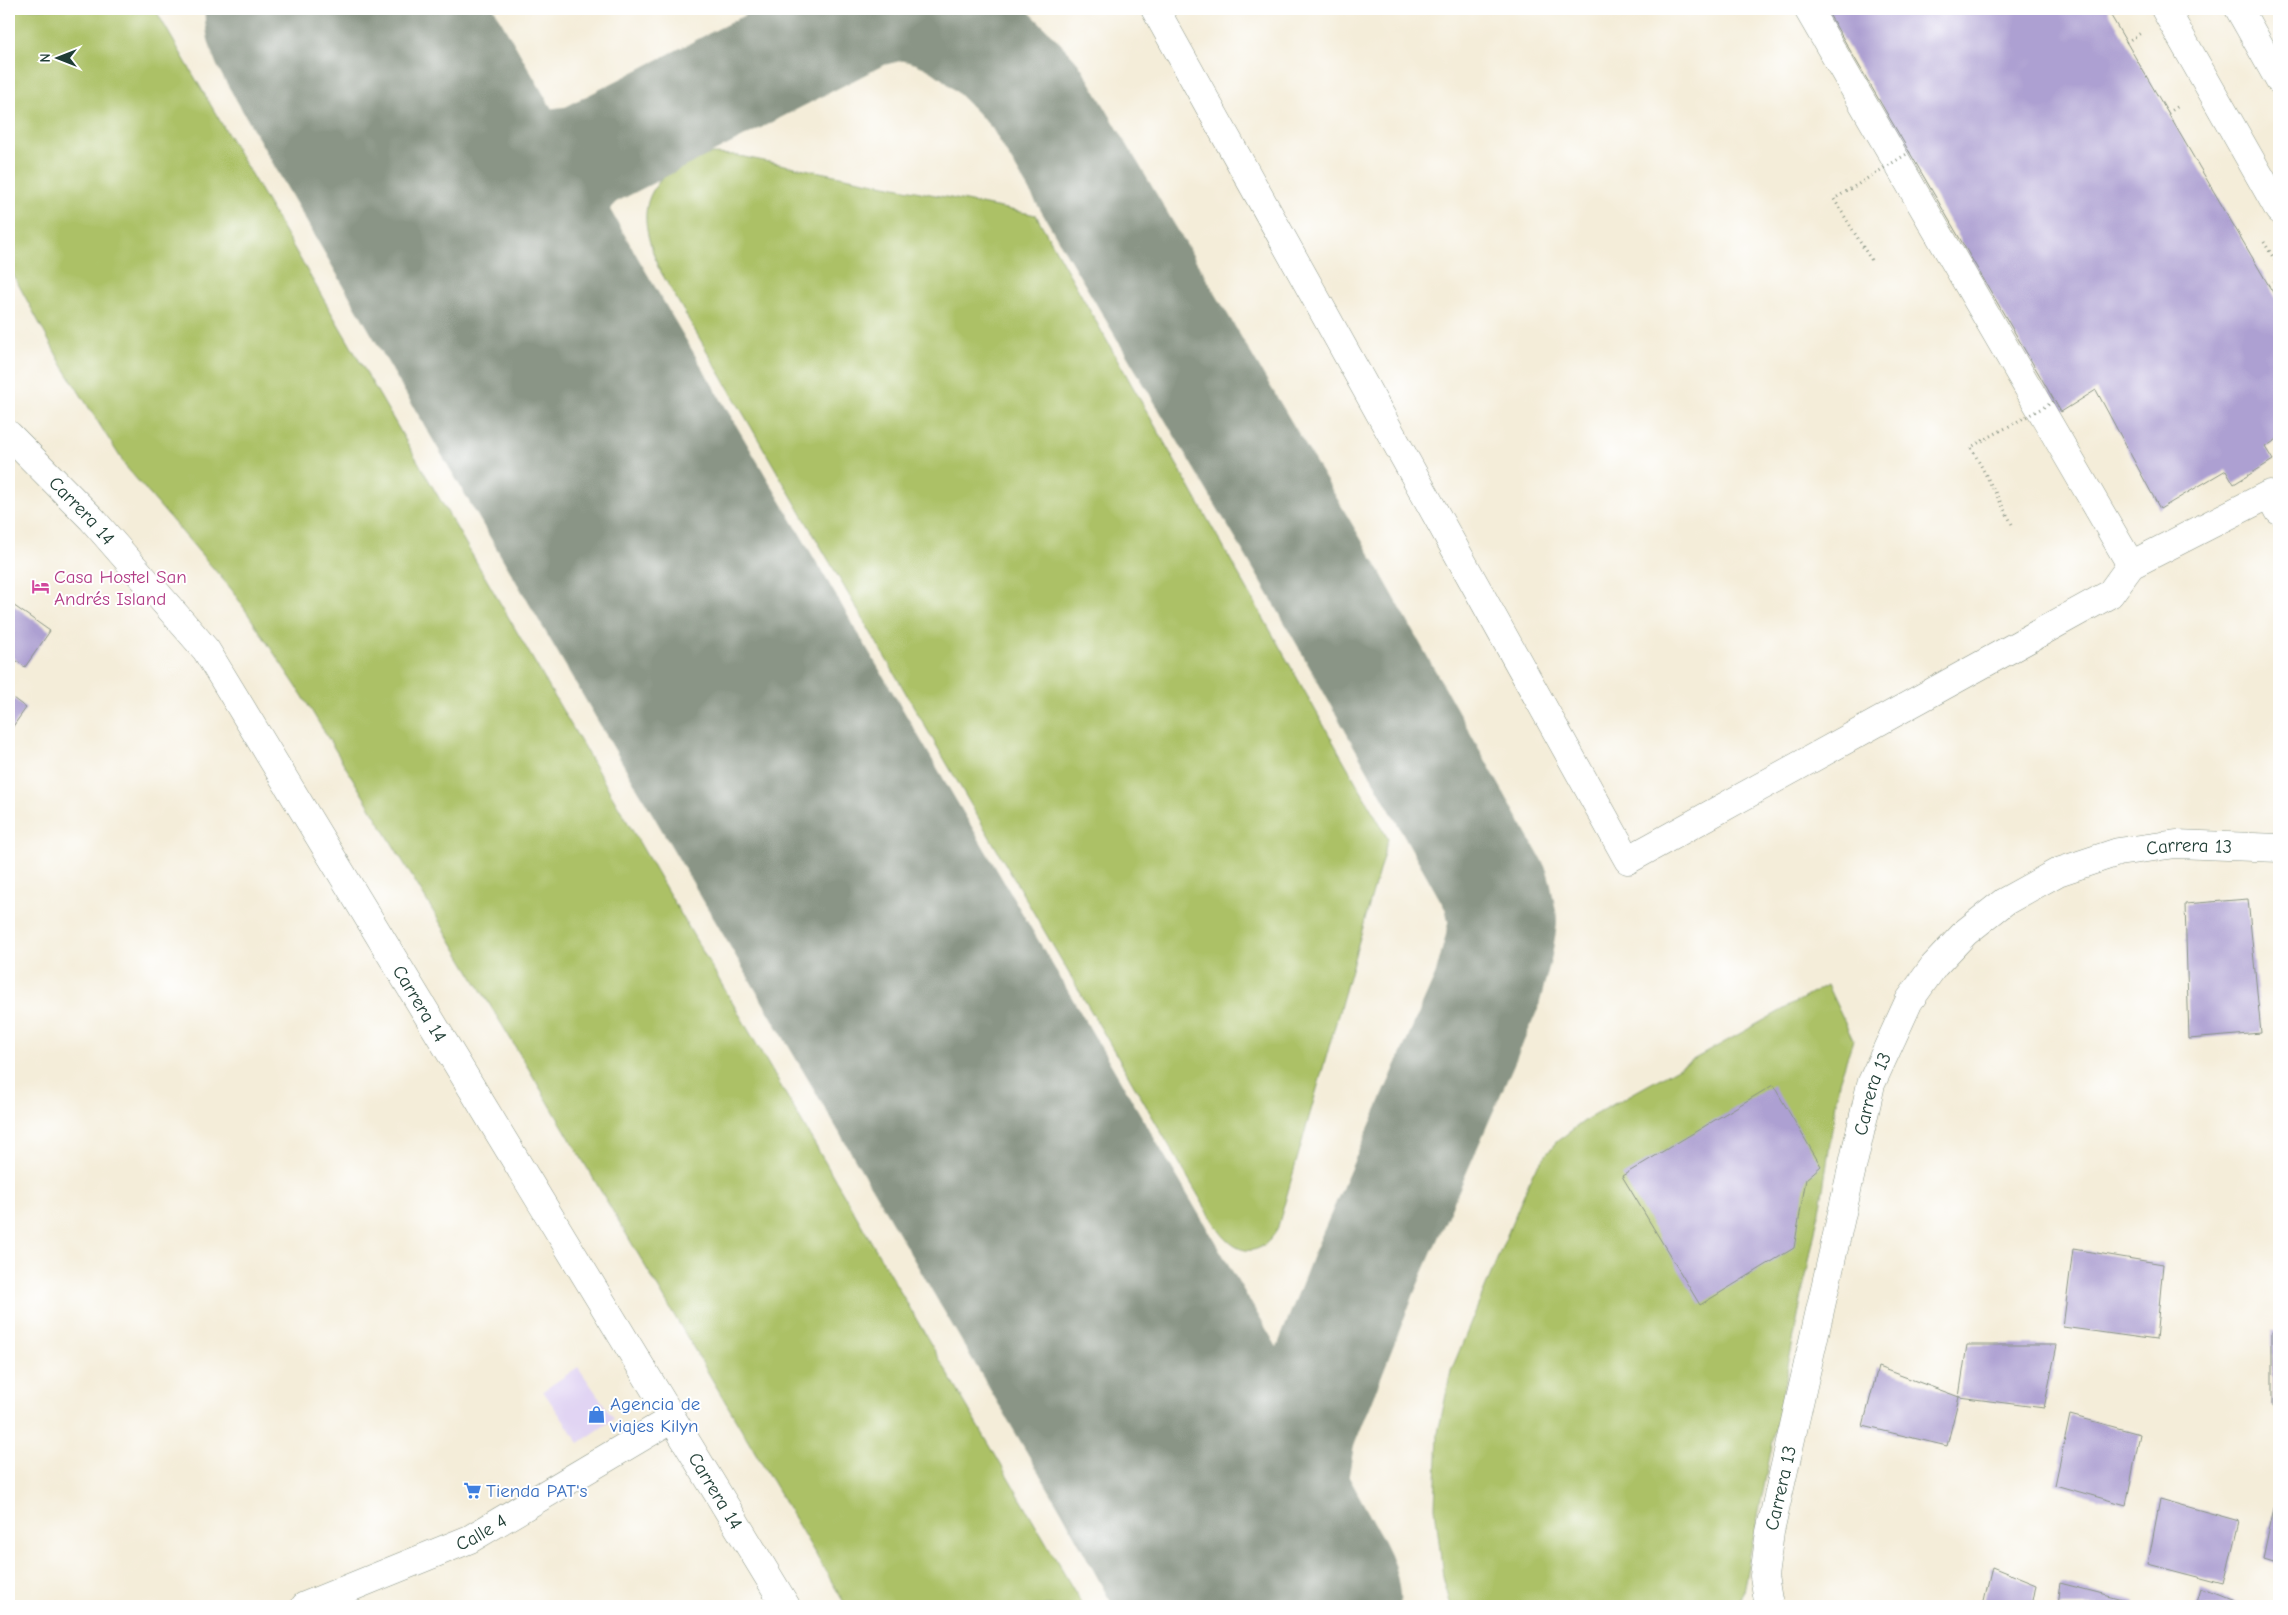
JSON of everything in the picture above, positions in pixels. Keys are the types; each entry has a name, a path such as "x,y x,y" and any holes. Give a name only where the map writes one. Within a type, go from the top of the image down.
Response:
{"street":[{"path":"1155,9 1628,860 2110,594 2131,564 2276,498"},
{"path":"1808,9 2131,564"},
{"path":"2166,9 2279,210"},
{"path":"2239,9 2279,80"},
{"name":"Carrera 14","path":"9,435 92,518 206,650 786,1606"},
{"name":"Carrera 13","path":"1769,1606 1764,1576 1770,1532 1871,1084 1909,1001 1934,966 1966,932 2004,902 2058,872 2118,852 2176,844 2279,848"},
{"name":"Calle 4","path":"305,1606 470,1539 672,1418"}],"path":[{"path":"1871,260 1834,199 1910,152"},
{"path":"2268,285 2279,279"},
{"path":"2012,524 1971,447 2055,401"}],"shaded area":[{"path":"578,1367 614,1419 579,1443 543,1391"}],"green space":[{"path":"9,9 155,9 1083,1606 846,1606 527,1066 302,695 232,590 127,468 62,365 9,267"},
{"path":"713,154 734,155 1036,215 1388,839 1277,1230 1270,1240 1254,1250 1238,1248 1230,1243 1216,1226 658,267 646,222 650,195 657,184 676,168 700,157"},
{"path":"1827,985 1853,1040 1839,1082 1822,1196 1740,1606 1451,1606 1443,1577 1435,1507 1438,1433 1451,1371 1533,1172 1556,1142 1587,1119"}],"building":[{"path":"1826,9 2107,9 2279,303 2279,438 2265,447 2273,460 2234,484 2226,470 2160,509 2096,390 2061,412"},
{"path":"10,603 50,631 25,667 9,655"},
{"path":"9,695 26,708 9,732"},
{"path":"2248,899 2261,1033 2189,1039 2185,904"},
{"path":"1773,1085 1821,1166 1806,1179 1794,1248 1700,1305 1622,1176"},
{"path":"2073,1249 2163,1264 2156,1340 2063,1327"},
{"path":"2272,1332 2279,1332 2279,1408 2272,1407"},
{"path":"1967,1345 2057,1345 2044,1408 1959,1397"},
{"path":"1878,1367 1959,1397 1947,1446 1863,1426"},
{"path":"2070,1415 2140,1434 2126,1505 2055,1485"},
{"path":"2277,1494 2279,1495 2279,1564 2263,1559"},
{"path":"2160,1499 2239,1521 2224,1584 2148,1564"},
{"path":"1992,1567 2036,1585 2032,1606 1983,1606"},
{"path":"2060,1583 2134,1602 2133,1606 2057,1606"},
{"path":"2201,1589 2244,1606 2196,1606"}],"taxiway":[{"path":"396,107 433,137 470,154 540,164 582,159 865,14 886,9"},
{"path":"918,9 952,21 968,31 996,55 1035,95 1322,579 1497,891 1503,921 1487,991 1364,1273 1302,1431 1280,1449 1255,1459 1234,1464 1209,1459 1179,1446"},
{"path":"522,326 523,302 530,257 543,216 566,178 582,159"},
{"path":"1293,1606 1290,1583 1289,1518 1302,1431"}],"runway":[{"path":"339,9 522,326 1179,1446 1266,1606"}],"place":[{"name":"Casa Hostel San Andrés Island","path":"40,587"},
{"name":"Agencia de viajes Kilyn","path":"596,1414"},
{"name":"Tienda PAT's","path":"472,1490"}]}
